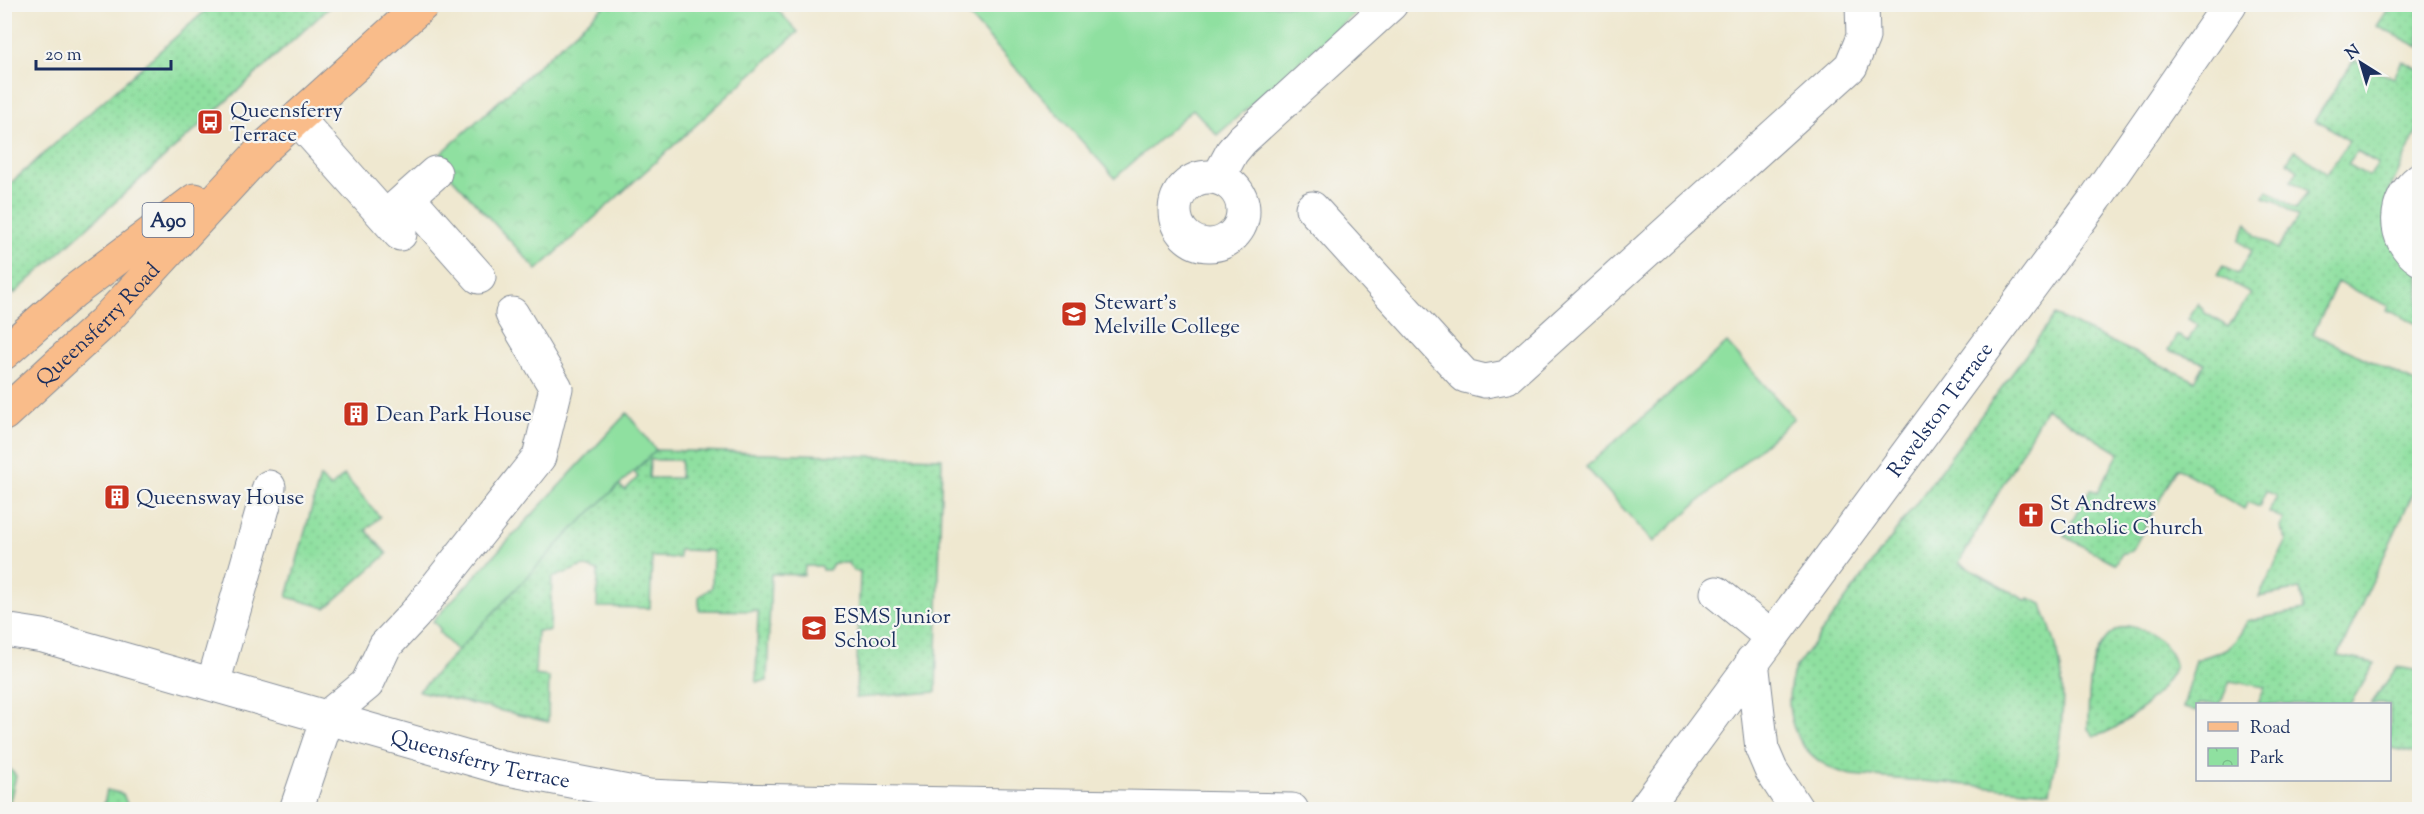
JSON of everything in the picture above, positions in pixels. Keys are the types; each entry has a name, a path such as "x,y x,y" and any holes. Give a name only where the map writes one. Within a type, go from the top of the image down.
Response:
{"main road":[{"name":"Queensferry Road","path":"4,414 103,323 262,150 423,4"},
{"name":"Queensferry Road","path":"4,353 74,291 262,150"}],"street":[{"path":"1218,178 1232,152 1242,140 1390,4"},
{"path":"1312,208 1465,376 1485,381 1507,377 1851,66 1863,37 1862,4"},
{"name":"Ravelston Terrace","path":"1644,810 2096,198 2230,4"},
{"path":"297,118 398,216 479,278"},
{"path":"398,216 435,173"},
{"path":"2420,178 2403,197 2398,225 2403,242 2420,259"},
{"path":"296,810 328,716 368,684 385,646 415,614 539,457 556,388 512,314"},
{"path":"213,684 269,487"},
{"path":"1717,593 1761,649 1756,710 1762,749 1771,770 1797,810"},
{"name":"Queensferry Terrace","path":"4,609 43,636"},
{"name":"Queensferry Terrace","path":"4,630 43,636 503,768 649,796 734,805 1292,810"}],"green space":[{"path":"213,4 332,5 14,294 5,286 5,186"},
{"path":"605,5 773,5 798,32 537,270 435,159"},
{"path":"959,5 1364,5 1217,135 1193,109 1115,178"},
{"path":"2391,5 2419,5 2419,47 2377,26"},
{"path":"2354,60 2394,78 2402,61 2419,69 2419,126 2389,192 2419,273 2419,325 2387,310 2389,306 2337,282 2313,334 2419,384 2419,480 2338,656 2375,663 2351,703 2258,703 2265,687 2230,681 2220,703 2196,703 2196,711 2183,708 2196,660 2227,648 2237,639 2247,621 2304,610 2300,589 2259,597 2287,540 2280,528 2284,519 2269,512 2277,496 2266,491 2259,507 2248,502 2244,509 2213,491 2214,488 2177,468 2132,551 2121,554 2116,564 2064,536 2090,489 2097,493 2119,453 2046,408 1959,563 2027,601 2029,598 2042,604 2058,651 2063,691 2059,742 2050,792 1851,775 1833,769 1818,760 1806,749 1797,735 1792,720 1789,704 1790,686 1795,668 2055,315 2195,381 2205,363 2168,350 2177,335 2188,341 2197,325 2188,319 2198,303 2205,313 2228,327 2251,293 2217,275 2223,266 2237,274 2252,251 2239,241 2247,223 2255,235 2277,249 2298,217 2276,201 2264,197 2268,190 2296,209 2308,191 2291,181 2298,170 2287,162 2295,150 2327,174 2349,141 2324,124 2314,121","holes":["2357,151 2378,164 2369,177 2348,164"]},
{"path":"1727,343 1794,418 1653,542 1586,467"},
{"path":"627,413 656,450 571,531 457,651 439,632 441,630 433,621"},
{"path":"656,450 942,458 936,692 856,698 860,571 853,571 848,563 834,563 829,570 822,570 821,566 805,566 804,575 771,574 767,681 756,682 758,611 699,610 699,597 712,587 713,551 679,550 679,558 652,557 650,608 597,607 598,571 583,566 552,578 550,631 537,631 535,675 549,677 548,722 419,691 571,531 619,485 625,490 638,477 634,472","holes":["650,460 681,460 680,478 649,478"]},
{"path":"344,475 380,517 366,530 387,554 326,608 287,597 320,477 330,488"},
{"path":"2128,626 2143,630 2158,639 2169,650 2175,665 2163,686 2129,719 2094,736 2088,729 2092,668 2104,641 2114,632"},
{"path":"2397,667 2419,671 2419,754 2391,748 2391,703 2372,703"},
{"path":"5,768 9,768 16,776 8,809 5,809"},
{"path":"107,790 123,794 127,804 126,809 103,809"}],"place":[{"name":"Queensferry Terrace","path":"210,122"},
{"name":"Stewart's Melville College","path":"1074,314"},
{"name":"Dean Park House","path":"356,414"},
{"name":"Queensway House","path":"117,497"},
{"name":"St Andrews Catholic Church","path":"2031,515"},
{"name":"ESMS Junior School","path":"814,628"}]}
